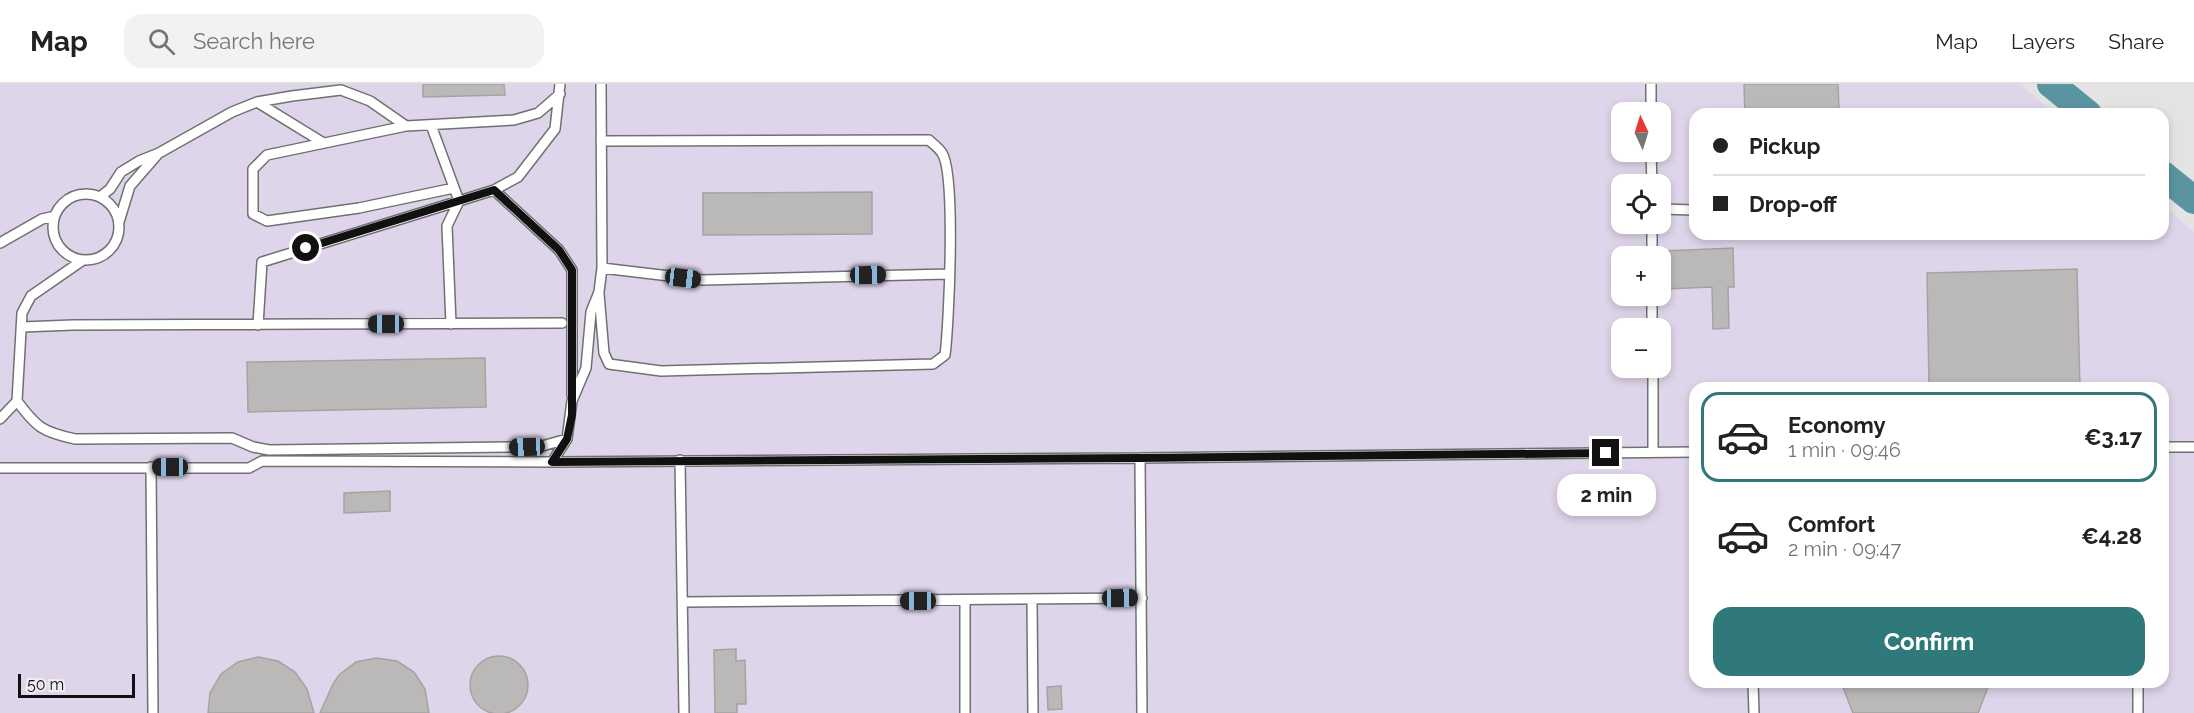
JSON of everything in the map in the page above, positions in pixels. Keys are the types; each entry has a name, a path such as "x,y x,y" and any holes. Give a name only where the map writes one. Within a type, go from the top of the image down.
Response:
{"lane":[{"path":"572,401 586,368 591,312 598,292 602,268 600,84"},
{"path":"1651,84 1651,102"},
{"path":"454,188 359,208 267,221 254,214 254,169 267,155 406,126 514,120 538,113 560,89"},
{"path":"258,326 262,262 494,190 518,177 555,129 560,89"},
{"path":"100,197 110,189 121,172 139,161 159,153 232,112 257,102 341,90 370,101 406,126"},
{"path":"257,102 322,142"},
{"path":"431,125 459,201 447,226 451,324"},
{"path":"598,292 604,353 609,364 661,371 933,364 945,354 948,328 950,195 944,154 929,140 601,141"},
{"path":"0,419 17,402 22,314 31,296 84,260 102,256 110,250 115,242 130,186 159,153"},
{"path":"494,190 559,250 572,270 572,401 567,439 552,462"},
{"path":"84,260 68,255 56,242 53,233 55,216 60,206 68,199 79,195 90,194 100,197 116,213 119,224"},
{"path":"1671,209 1689,210"},
{"path":"0,243 42,219 55,216"},
{"path":"602,268 703,280 949,274"},
{"path":"22,327 562,323"},
{"path":"1653,378 1653,452"},
{"path":"17,402 34,424 52,434 75,440 232,438 252,447 269,450 542,446 567,439"},
{"path":"2169,447 2194,447"},
{"path":"0,468 249,468 262,461 552,462 1689,452"},
{"path":"1140,458 1142,713"},
{"path":"680,460 684,713"},
{"path":"151,467 153,713"},
{"path":"683,602 1142,598"},
{"path":"1032,600 1034,713"},
{"path":"965,601 965,713"},
{"path":"1754,688 1754,713"},
{"path":"2138,688 2138,713"}],"shaded area":[{"path":"0,84 2020,84 2048,108 1689,108 1689,240 2169,240 2169,210 2194,232 2194,713 0,713"}],"building":[{"path":"423,84 504,84 505,95 423,97"},
{"path":"1744,84 1838,84 1839,108 1745,108"},
{"path":"872,192 872,234 703,235 703,193"},
{"path":"1733,248 1734,287 1728,287 1729,328 1713,329 1712,287 1671,289 1671,251"},
{"path":"2077,269 2080,382 1929,382 1927,273"},
{"path":"485,358 486,407 248,412 247,362"},
{"path":"390,491 390,511 344,513 344,493"},
{"path":"736,649 736,661 745,660 746,704 737,704 737,713 715,713 714,650"},
{"path":"493,656 505,656 520,664 528,679 528,691 520,706 505,714 493,714 478,706 470,691 470,679 478,664"},
{"path":"258,657 278,661 295,672 307,689 314,713 208,713 210,693 221,674 238,662"},
{"path":"376,658 397,661 414,672 425,689 429,713 320,713 339,675 356,662"},
{"path":"1061,686 1062,709 1048,710 1047,687"},
{"path":"1843,688 1988,688 1978,713 1853,713"}],"waterway":[{"path":"2051,84 2081,108"},
{"path":"2169,180 2194,200"}],"route":[{"path":"306,248 494,190 559,250 572,270 572,415 567,439 552,462 1606,453"}]}
